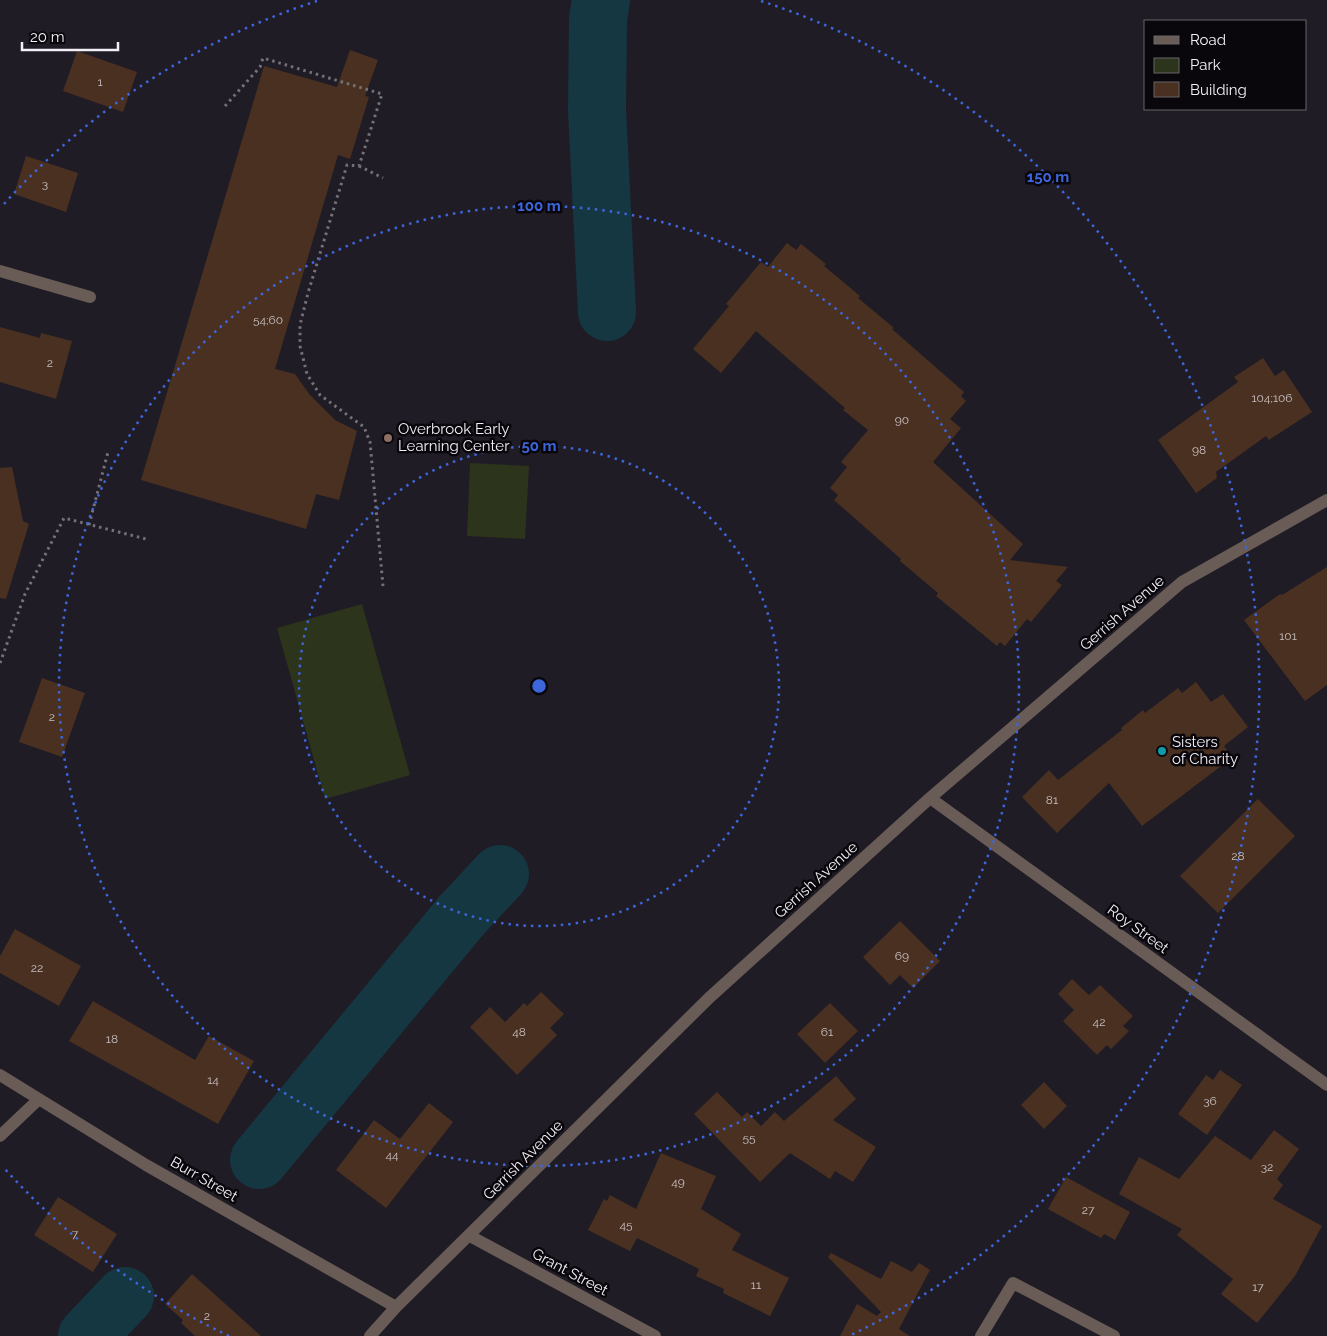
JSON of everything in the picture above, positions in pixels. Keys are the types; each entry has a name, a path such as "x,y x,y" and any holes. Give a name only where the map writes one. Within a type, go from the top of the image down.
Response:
{"street":[{"path":"0,271 90,297"},
{"name":"Gerrish Avenue","path":"370,1336 396,1307 709,998 930,798 1182,582 1327,500"},
{"name":"Roy Street","path":"930,798 1327,1085"},
{"name":"Burr Street","path":"0,1075 146,1165 396,1307"},
{"path":"0,1136 39,1099"},
{"name":"Grant Street","path":"470,1236 655,1336"},
{"path":"982,1336 1013,1283 1114,1336"}],"path":[{"path":"224,106 260,67 263,58 382,94 359,166"},
{"path":"383,178 359,166 347,165 306,301 300,325 300,346 307,374 320,395 364,427 370,442 384,586"},
{"path":"89,525 108,452"},
{"path":"0,663 25,594 64,518 146,539"}],"green space":[{"path":"470,463 529,466 525,539 467,536"},
{"path":"362,604 410,775 325,799 277,628"}],"building":[{"path":"350,50 378,60 365,96 369,97 350,159 338,155 275,369 295,374 310,395 335,420 357,431 339,500 316,494 306,529 141,480 264,66 337,87"},
{"path":"77,51 137,72 123,112 63,91"},
{"path":"26,156 78,173 66,212 14,194"},
{"path":"787,243 796,250 801,244 826,264 824,266 860,296 858,298 964,392 961,396 966,401 950,419 961,428 933,462 1023,544 1010,560 1068,567 1056,581 1062,585 1031,622 1027,619 1005,646 1000,642 997,646 936,596 938,593 834,500 838,495 830,488 847,467 841,462 868,430 843,410 845,408 756,331 721,373 693,349 729,306 726,304 761,262 768,267"},
{"path":"0,327 40,338 41,333 72,341 56,399 0,382"},
{"path":"1263,358 1275,376 1284,370 1312,412 1269,440 1266,436 1216,472 1217,478 1196,493 1158,440 1238,382 1234,377"},
{"path":"12,467 23,521 29,524 6,599 0,598 0,468"},
{"path":"1327,567 1327,685 1305,701 1244,620 1280,594 1282,595"},
{"path":"42,678 85,693 62,757 19,742"},
{"name":"Sisters of Charity","path":"1196,682 1211,702 1223,694 1248,727 1224,746 1233,757 1142,826 1109,783 1057,833 1022,797 1049,770 1058,780 1122,730 1121,728 1143,710 1145,713 1178,688 1182,693"},
{"path":"1258,799 1295,836 1218,913 1180,876"},
{"path":"900,921 940,961 913,988 900,975 890,985 863,957"},
{"path":"15,929 81,966 59,1006 0,973 0,956"},
{"path":"1072,979 1089,995 1100,985 1133,1016 1123,1026 1129,1031 1111,1049 1107,1045 1097,1055 1063,1021 1074,1010 1058,994"},
{"path":"541,992 564,1014 550,1028 557,1035 517,1075 470,1027 490,1007 505,1022 524,1003 527,1006"},
{"path":"93,1001 195,1060 209,1036 254,1061 218,1124 69,1041"},
{"path":"830,1003 858,1031 825,1063 797,1034"},
{"path":"1220,1070 1242,1085 1207,1135 1178,1114 1206,1075 1213,1080"},
{"path":"836,1076 856,1099 833,1120 876,1147 853,1182 835,1171 830,1179 790,1153 760,1182 694,1114 717,1092 742,1117 747,1112 761,1126 775,1112 784,1121"},
{"path":"1044,1082 1067,1106 1044,1129 1021,1105"},
{"path":"429,1103 453,1122 386,1208 336,1170 374,1120 400,1139"},
{"path":"1274,1130 1299,1149 1277,1179 1283,1185 1273,1199 1322,1226 1295,1276 1257,1323 1221,1294 1233,1279 1177,1235 1182,1229 1119,1194 1139,1157 1179,1179 1215,1136 1251,1160"},
{"path":"661,1153 716,1176 701,1209 741,1234 732,1250 789,1278 770,1316 723,1293 724,1289 696,1276 699,1269 637,1238 630,1251 588,1230 604,1199 607,1201 610,1195 636,1209"},
{"path":"1066,1177 1130,1212 1115,1240 1104,1234 1101,1238 1048,1209"},
{"path":"58,1197 117,1234 93,1272 34,1235"},
{"path":"831,1253 881,1279 891,1261 912,1272 919,1263 930,1270 899,1329 910,1336 840,1336 857,1304 877,1316 881,1312 828,1257"},
{"path":"192,1274 261,1336 195,1336 181,1323 183,1320 165,1304"}],"waterway":[{"path":"601,0 598,19 597,109 607,312"},
{"path":"259,1160 461,916 500,874"},
{"path":"87,1336 125,1296"}],"place":[{"name":"Overbrook Early Learning Center","path":"388,438"},
{"name":"Sisters of Charity","path":"1162,751"}]}
